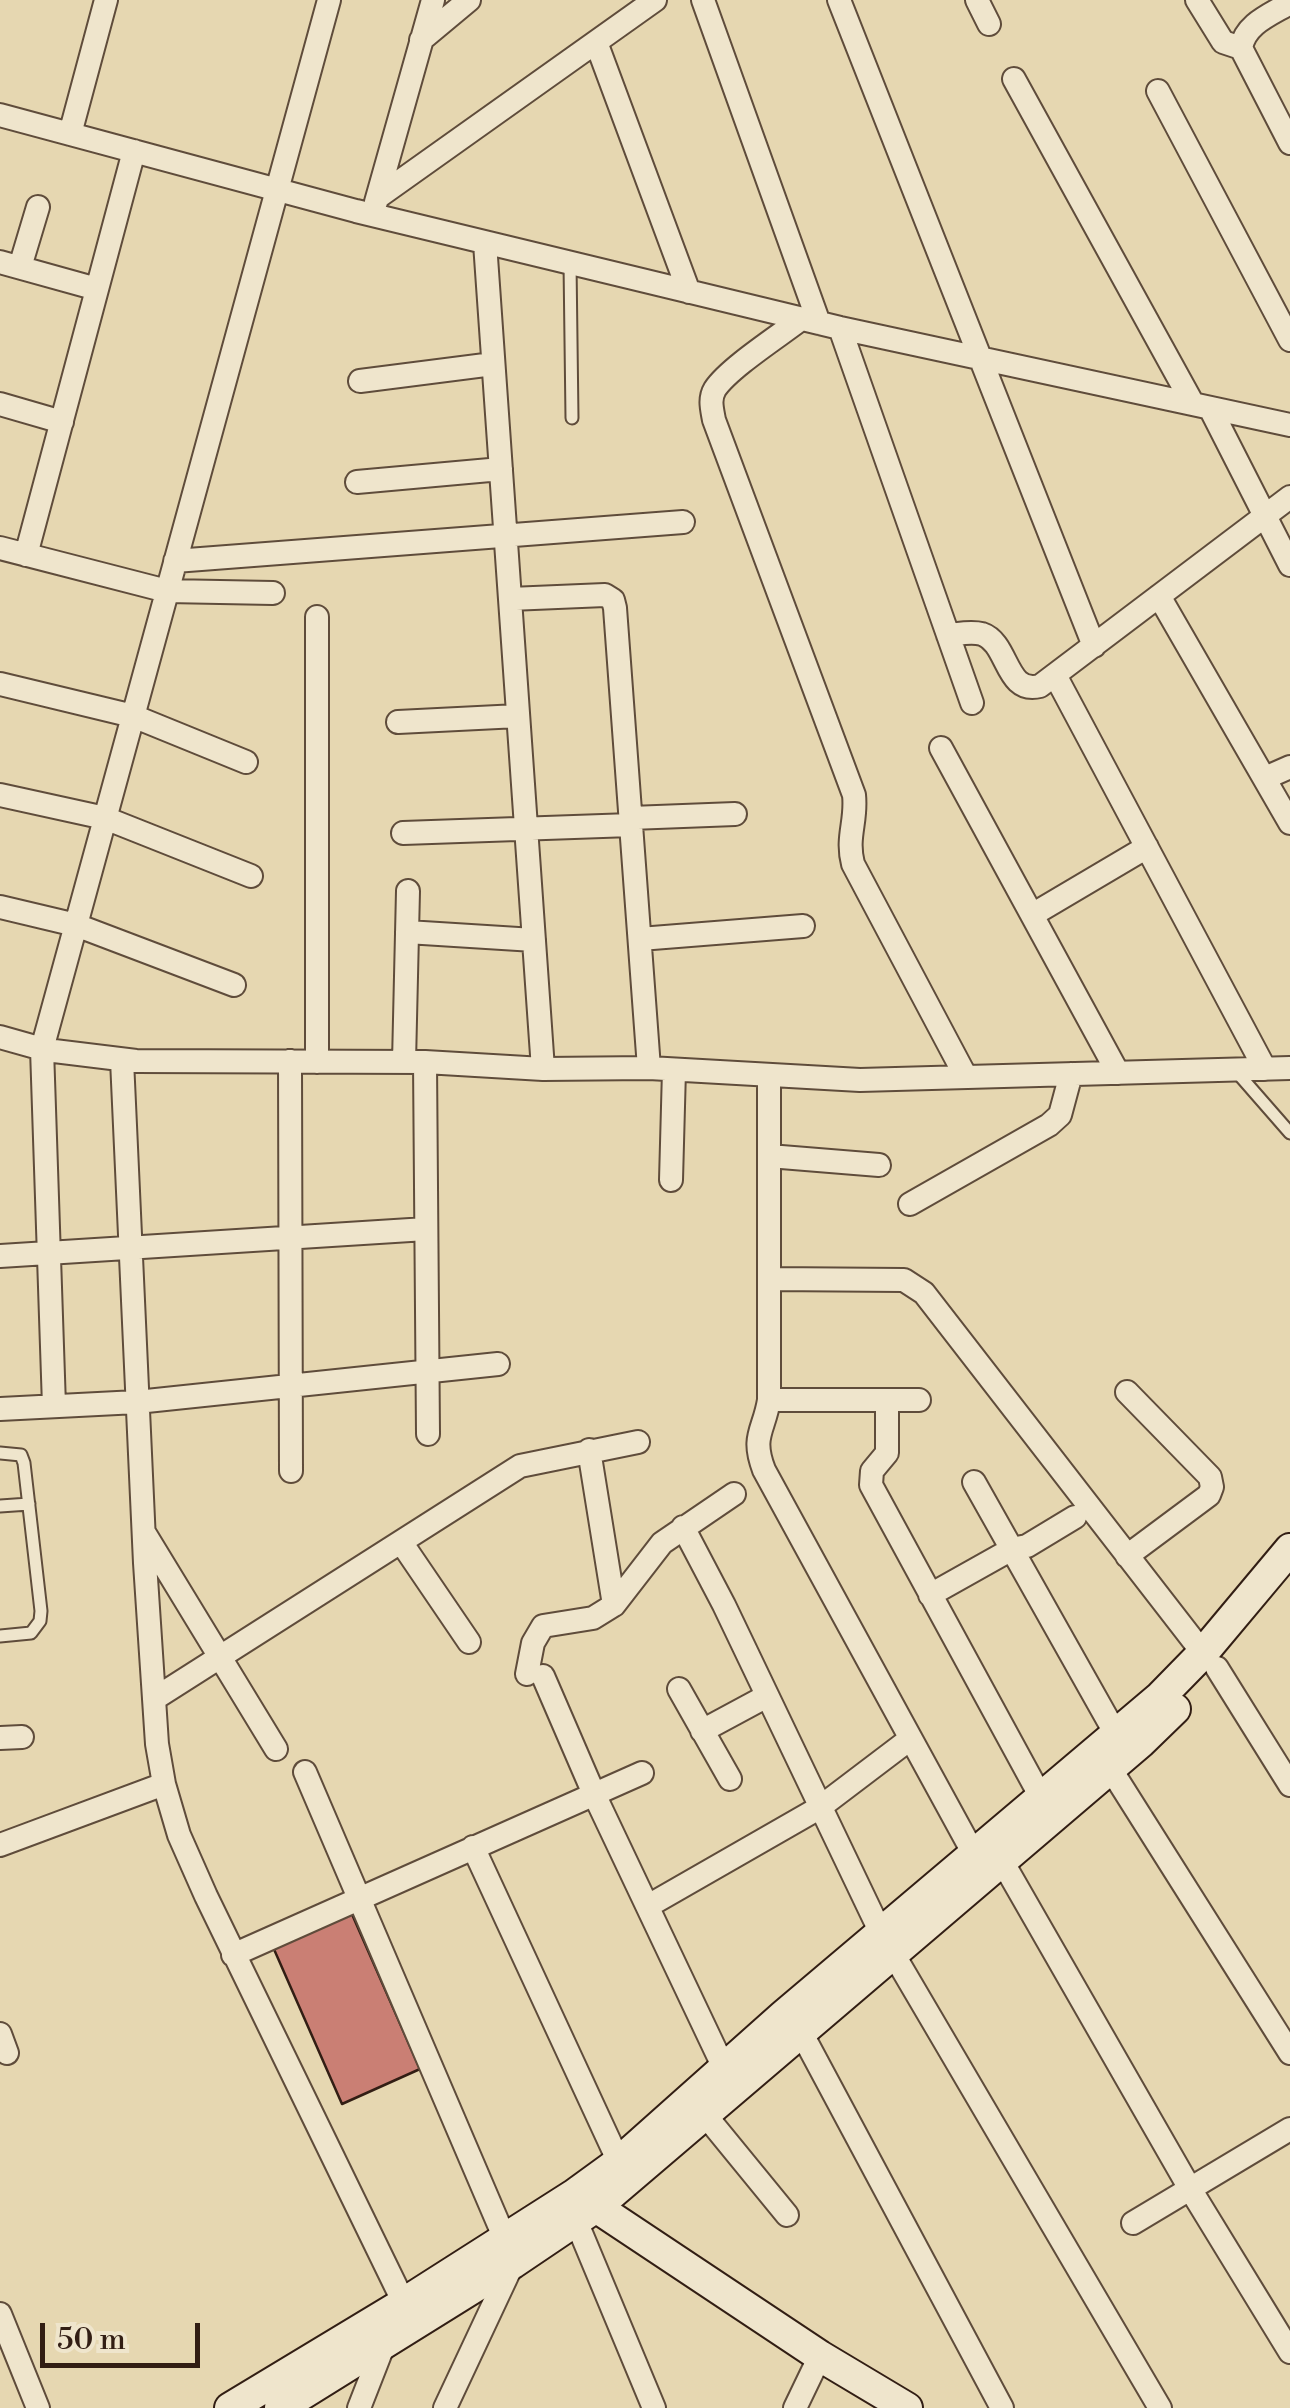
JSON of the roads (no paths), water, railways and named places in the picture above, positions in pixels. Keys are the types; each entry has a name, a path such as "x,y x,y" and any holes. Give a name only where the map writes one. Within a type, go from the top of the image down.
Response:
{"main road":[{"path":"987,1864 1042,1799 1210,1660 1290,1549"},
{"path":"585,2206 619,2162 724,2068 1110,1768 1290,1580"},
{"path":"230,2408 404,2303 509,2251 585,2206 706,2116 802,2034 888,1944"},
{"path":"585,2206 907,2408"},
{"path":"280,2408 384,2344 509,2251"}],"street":[{"path":"70,134 106,0"},
{"path":"54,1406 42,1049 329,0"},
{"path":"375,206 432,0"},
{"path":"422,40 469,0"},
{"path":"375,206 655,0"},
{"path":"702,0 820,324 948,635 972,704"},
{"path":"839,0 1094,646"},
{"path":"977,0 989,24"},
{"path":"1197,0 1223,42 1241,48"},
{"path":"1290,2 1252,26 1243,35 1241,48 1290,142"},
{"path":"596,42 689,292"},
{"path":"1014,78 1290,565"},
{"path":"1158,91 1290,340"},
{"path":"0,115 276,190 375,206 485,242 820,324 1290,425"},
{"path":"26,555 134,151"},
{"path":"38,207 10,264 98,289"},
{"path":"485,242 543,1068"},
{"path":"820,324 727,376 714,392 711,405 854,795 848,847 853,864 966,1077"},
{"path":"360,381 493,364"},
{"path":"0,404 62,422"},
{"path":"357,482 501,469"},
{"path":"948,635 984,634 994,642 1017,682 1031,688 1040,686 1290,497"},
{"path":"175,561 683,522"},
{"path":"0,548 167,591 274,593"},
{"path":"510,599 606,595 613,600 650,1068"},
{"path":"1159,596 1290,823"},
{"path":"318,617 318,1062"},
{"path":"1055,675 1265,1069"},
{"path":"0,684 133,716 246,762"},
{"path":"398,722 518,716"},
{"path":"941,748 1118,1073"},
{"path":"1265,778 1290,768"},
{"path":"0,795 105,818 251,876"},
{"path":"403,833 526,830 735,814"},
{"path":"1032,916 1147,847"},
{"path":"408,890 407,932 426,1229 428,1434"},
{"path":"0,907 76,925 234,985"},
{"path":"640,939 803,926"},
{"path":"407,932 534,940"},
{"path":"0,1037 42,1049 122,1060 650,1068 860,1080 1290,1068"},
{"path":"122,1060 144,1532 154,1699 164,1784 179,1835 233,1955 404,2303"},
{"path":"290,1062 291,1470"},
{"path":"671,1180 674,1070"},
{"path":"910,1204 1049,1125 1060,1115 1071,1074"},
{"path":"770,1075 769,1400 756,1437 756,1450 764,1470 910,1739 1290,2352"},
{"path":"769,1156 879,1165"},
{"path":"0,1256 426,1229"},
{"path":"770,1279 904,1280 924,1293 1210,1660 1290,1784"},
{"path":"0,1409 138,1402 498,1364"},
{"path":"1126,1392 1210,1477 1212,1487 1209,1495 1128,1556"},
{"path":"769,1400 919,1400"},
{"path":"887,1400 887,1453 872,1471 871,1484 1042,1799"},
{"path":"154,1699 520,1466 638,1442"},
{"path":"589,1450 614,1606"},
{"path":"974,1482 1117,1736"},
{"path":"724,2068 535,1675 534,1643 543,1626 592,1618 614,1606 662,1543 734,1494"},
{"path":"930,1595 1012,1548 1027,1546 1075,1516"},
{"path":"683,1527 888,1944 1160,2408"},
{"path":"144,1532 276,1749"},
{"path":"401,1542 469,1642"},
{"path":"679,1689 730,1779"},
{"path":"702,1731 767,1696"},
{"path":"648,1906 819,1808 910,1739"},
{"path":"1110,1768 1290,2052"},
{"path":"305,1772 509,2251 445,2408"},
{"path":"233,1955 642,1773"},
{"path":"0,1845 164,1784"},
{"path":"473,1847 619,2162"},
{"path":"802,2034 1002,2408"},
{"path":"706,2116 787,2215"},
{"path":"1133,2223 1290,2128"},
{"path":"585,2206 654,2408"},
{"path":"0,2314 38,2408"},
{"path":"359,2408 384,2344"},
{"path":"795,2408 820,2356"}],"lane":[{"path":"570,263 572,418"},
{"path":"1235,1070 1290,1133"},
{"path":"0,1453 21,1455 40,1621 30,1633 0,1636"},
{"path":"0,1506 29,1504"}]}
